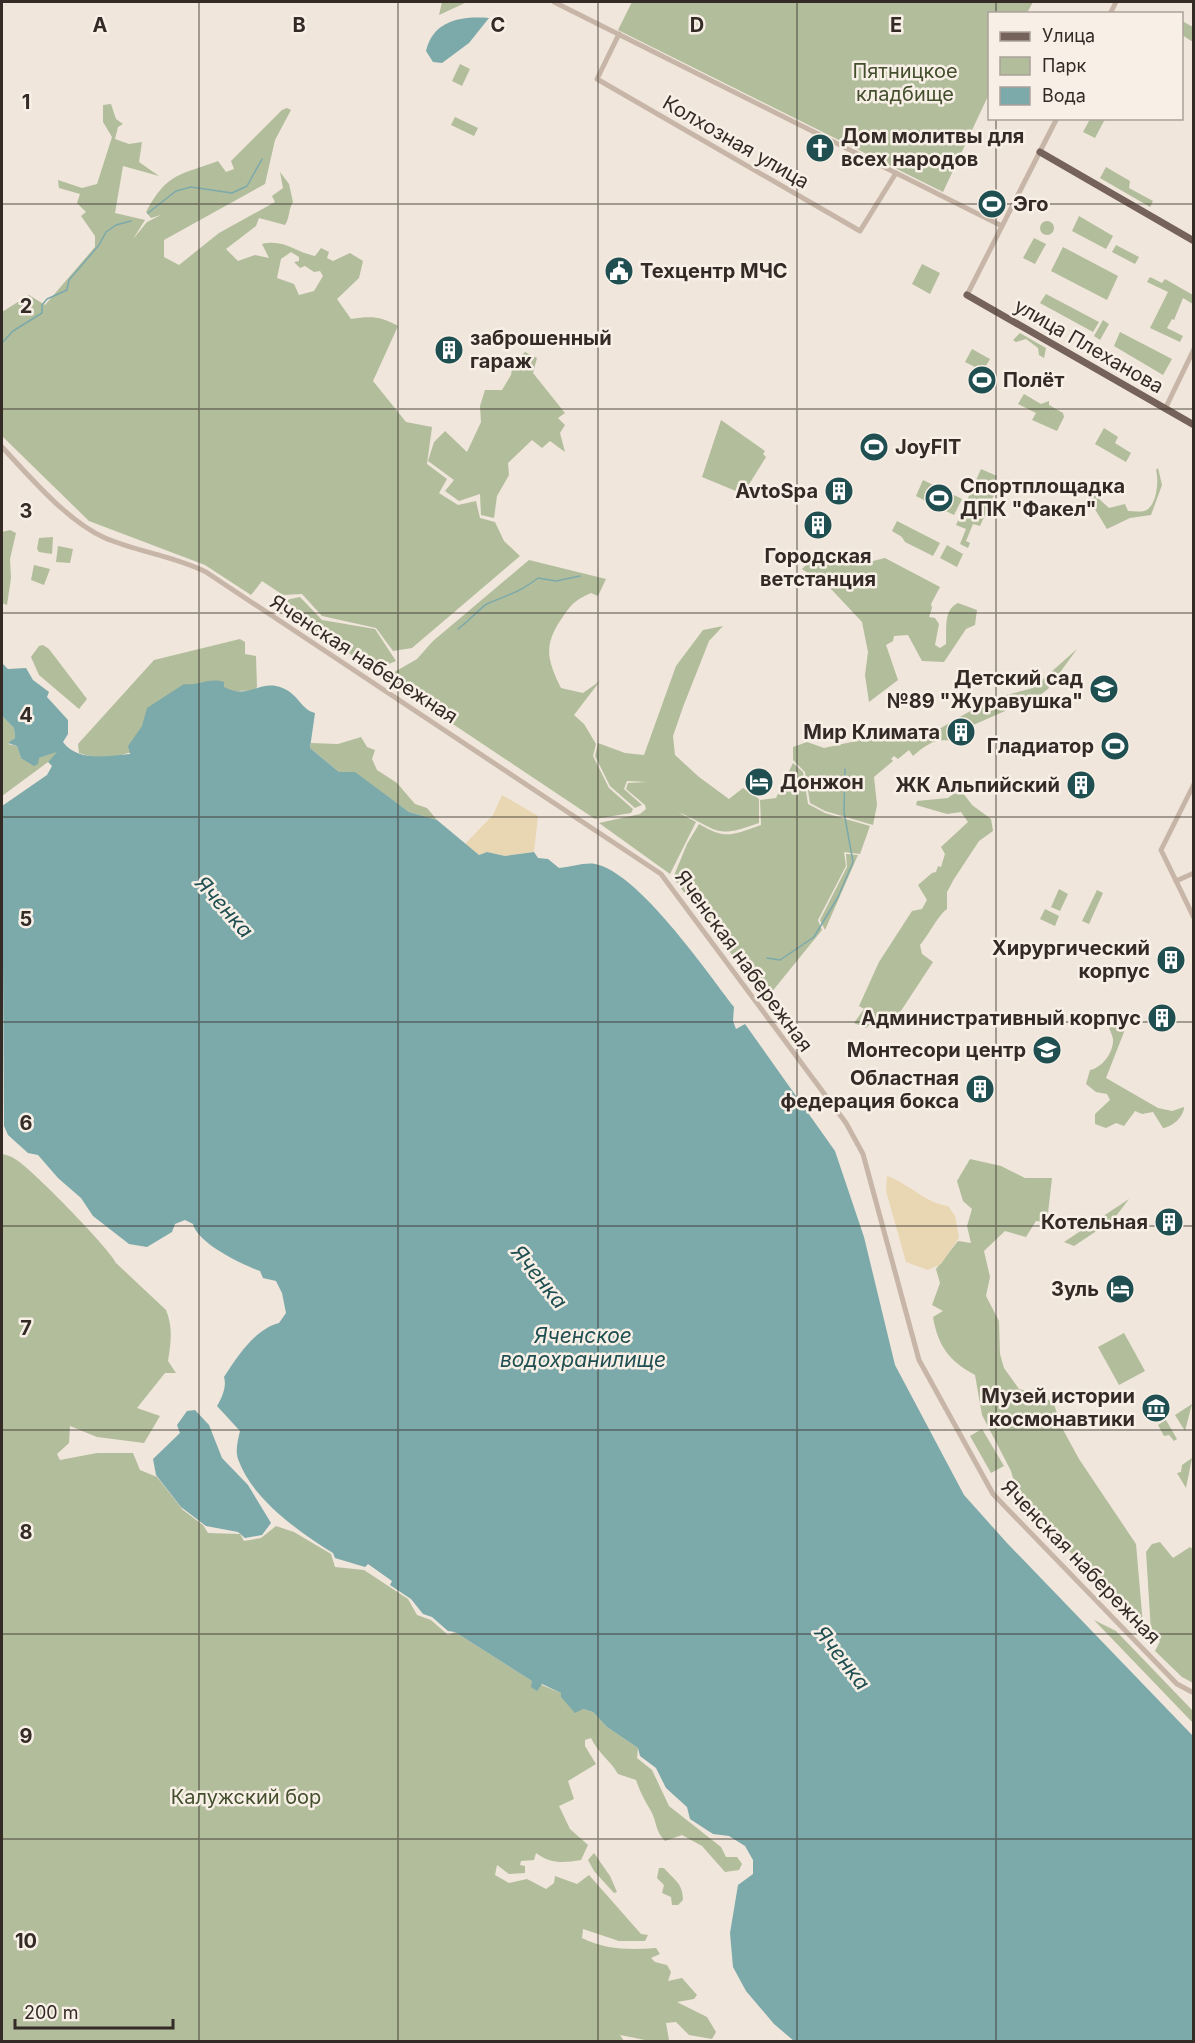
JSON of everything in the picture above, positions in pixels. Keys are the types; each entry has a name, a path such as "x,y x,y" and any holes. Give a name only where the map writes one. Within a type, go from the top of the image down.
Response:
{"main road":[{"path":"1040,152 1194,241"},
{"name":"улица Плеханова","path":"967,295 1194,425"}],"street":[{"path":"554,2 1002,226"},
{"name":"Колхозная улица","path":"619,34 597,79 860,231 896,173"},
{"path":"967,295 1056,120"},
{"path":"1165,409 1194,349"},
{"name":"Яченская набережная","path":"2,447 75,519 92,531 106,538 192,565 206,572 662,874 846,1123 863,1154 919,1360 993,1494 1177,1684 1194,1693"},
{"path":"1194,784 1161,850 1194,918"},
{"path":"1176,881 1194,873"}],"green space":[{"path":"442,2 467,2 439,15"},
{"name":"Пятницкое кладбище","path":"632,2 1033,2 1028,12 988,12 988,96 943,192 618,30"},
{"path":"1183,22 1193,27 1193,42 1183,36"},
{"path":"460,64 470,69 462,86 452,81"},
{"path":"111,104 116,119 123,124 118,127 115,139 129,144 142,142 139,162 159,176 123,166 115,213 145,220 133,239 147,222 161,215 151,218 146,212 168,182 184,173 218,161 226,172 234,169 231,161 282,110 287,108 291,110 275,140 265,184 164,240 164,257 179,265 219,233 275,202 272,196 283,188 280,172 289,184 293,202 285,225 259,218 256,226 226,249 238,261 255,255 269,258 262,244 277,243 315,256 321,248 329,252 327,258 333,261 350,253 363,261 359,278 337,299 351,319 375,318 398,326 373,381 406,422 432,427 427,464 447,479 439,493 458,505 476,501 480,518 495,522 504,541 520,556 412,648 393,651 376,628 322,616 302,594 283,595 262,581 251,595 205,565 89,521 2,436 2,312 29,295 45,305 95,247 95,236 81,216 86,212 77,203 80,194 59,188 58,180 82,188 97,184 112,137 103,122 103,105","holes":["291,252 299,257 299,261 294,262 300,268 305,266 314,272 320,271 323,276 314,291 299,295 294,284 277,278 281,259"]},
{"path":"455,117 478,128 474,136 451,125"},
{"path":"1089,120 1104,120 1095,138 1083,132"},
{"path":"1106,167 1130,181 1129,188 1153,201 1150,207 1100,178"},
{"path":"1079,216 1113,236 1106,249 1072,231"},
{"path":"1047,221 1052,223 1054,228 1052,233 1047,235 1042,233 1040,228 1042,223"},
{"path":"1034,238 1046,244 1035,264 1023,258"},
{"path":"1116,245 1139,257 1135,264 1112,252"},
{"path":"1063,247 1118,276 1107,300 1051,271"},
{"path":"922,264 940,273 930,294 912,284"},
{"path":"1150,277 1162,283 1165,279 1193,295 1193,304 1183,298 1174,320 1172,319 1167,328 1183,336 1180,342 1150,328 1168,292 1147,282"},
{"path":"1046,294 1099,322 1093,332 1040,303"},
{"path":"1103,320 1109,324 1100,340 1094,336"},
{"path":"1120,332 1172,359 1163,375 1114,346"},
{"path":"1020,333 1046,348 1044,358 1039,355 1038,348 1026,339 1016,342 1013,340"},
{"path":"972,349 990,359 983,371 965,362"},
{"path":"525,352 537,358 533,373 565,413 558,418 565,425 560,433 565,452 550,441 542,448 532,440 508,463 509,475 497,496 494,518 481,515 480,494 459,501 445,491 454,480 428,461 434,442 445,431 467,452 481,422 480,406 485,390 502,390 511,375 513,363"},
{"path":"1024,394 1041,404 1049,401 1049,405 1063,413 1064,417 1057,431 1032,420 1036,413 1018,404"},
{"path":"721,420 765,451 763,454 766,457 743,494 702,477"},
{"path":"1104,428 1118,437 1115,443 1131,453 1126,462 1095,444"},
{"path":"1158,468 1162,485 1151,515 1130,518 1107,529 1082,488 1086,487 1109,508 1125,504 1128,511 1144,511 1151,506 1155,496"},
{"path":"981,469 997,476 994,484 998,486 980,526 973,524 966,541 970,543 968,548 960,544 966,529 956,525"},
{"name":"Спортплощадка ДПК \"Факел\"","path":"923,480 962,499 954,515 916,496"},
{"path":"897,521 940,543 933,556 905,542 902,537 892,531"},
{"path":"10,530 16,533 10,559 11,578 7,605 2,603 2,532"},
{"path":"53,537 52,554 39,552 37,549 39,538"},
{"path":"947,545 963,554 957,567 940,558"},
{"path":"58,546 73,549 70,563 56,562"},
{"path":"821,550 834,559 840,559 847,551 869,562 885,558 940,587 931,604 929,617 935,618 939,624 935,645 940,648 946,644 948,615 953,606 958,603 977,610 975,625 966,629 944,662 922,661 908,635 894,636 893,641 886,645 898,680 869,702 865,675 868,652 862,622 832,590 802,569"},
{"path":"529,560 606,579 598,596 591,593 576,601 567,611 551,639 549,654 561,688 583,693 600,681 574,715 584,724 596,744 593,756 609,788 633,809 631,813 595,819 384,678 417,659 433,641"},
{"path":"34,565 50,569 44,585 31,580"},
{"path":"300,597 322,620 375,629 396,661 374,670 286,611 286,600"},
{"path":"723,626 709,641 683,707 673,736 675,755 699,777 729,799 743,788 759,799 759,823 733,831 724,831 678,812 696,822 670,874 599,823 640,814 646,809 645,805 626,789 628,783 647,782 627,781 624,789 642,805 635,808 610,786 595,756 598,743 625,753 644,755 676,666 703,630"},
{"path":"240,639 245,642 245,654 256,656 257,687 254,691 231,693 213,702 140,749 121,755 100,757 79,753 78,744 154,660"},
{"path":"43,645 49,649 87,699 79,709 39,675 31,657 39,646"},
{"path":"1077,649 1048,689 1039,696 971,726 957,742 938,741 913,756 909,750 898,759 894,756 891,759 893,761 874,777 877,805 873,825 825,811 810,803 805,772 793,760 793,747 807,742 824,748 911,729 917,734 934,732 991,699 1033,688"},
{"path":"2,716 14,728 15,738 8,744 17,746 21,758 39,758 59,751 48,762 2,796"},
{"path":"361,737 367,747 375,750 372,759 377,770 397,783 415,804 427,808 437,820 409,812 355,773 339,772 310,748 311,743 338,744"},
{"path":"793,763 803,772 808,804 825,813 870,826 860,854 844,852 846,866 818,920 822,930 766,999 673,878 687,844 699,824 723,834 761,825 760,800 776,798"},
{"path":"960,789 972,805 991,819 993,831 979,841 947,892 947,909 920,945 922,954 933,962 895,1020 881,1015 866,1028 854,1023 864,1009 859,1006 879,962 912,911 922,909 927,900 918,885 936,872 938,866 941,867 945,854 941,847 968,822 961,812 947,814 916,805 917,801 948,798"},
{"path":"846,854 858,855 825,930 820,920 847,867"},
{"path":"1059,889 1068,894 1060,911 1051,907"},
{"path":"1097,890 1103,893 1089,924 1082,921"},
{"path":"1045,909 1059,916 1055,926 1040,919"},
{"path":"1126,1011 1126,1027 1106,1078 1158,1108 1172,1111 1184,1107 1180,1118 1174,1124 1163,1128 1153,1112 1142,1114 1135,1111 1124,1126 1116,1123 1106,1128 1095,1124 1095,1114 1110,1100 1107,1094 1096,1092 1086,1084 1090,1070 1103,1063 1112,1049 1113,1039 1108,1024 1120,1026"},
{"name":"Калужский бор","path":"2,1154 12,1157 23,1165 52,1191 100,1242 116,1263 166,1310 170,1322 171,1341 168,1361 176,1373 165,1373 137,1408 160,1416 144,1443 97,1437 70,1426 69,1443 57,1454 60,1460 97,1453 133,1453 140,1470 157,1477 183,1510 203,1525 208,1533 240,1534 244,1541 261,1538 276,1526 294,1532 331,1554 335,1567 364,1570 408,1599 417,1615 431,1620 448,1635 455,1632 532,1681 561,1693 583,1709 593,1712 607,1727 638,1748 637,1758 652,1770 669,1806 721,1847 726,1857 737,1857 742,1864 739,1870 725,1872 702,1846 682,1835 665,1841 659,1834 653,1815 636,1780 618,1774 591,1738 585,1740 585,1746 596,1764 568,1781 574,1799 559,1806 570,1829 588,1845 581,1860 557,1862 536,1853 534,1860 521,1861 520,1865 525,1866 525,1873 509,1874 497,1865 495,1875 509,1883 527,1879 546,1889 554,1883 555,1876 577,1884 589,1875 641,1934 648,1935 645,1941 619,1941 583,1929 582,1938 600,1945 618,1948 656,1948 660,1954 651,1958 655,1962 667,1965 671,1972 668,1981 682,1978 697,1995 694,1999 677,2002 707,2017 716,2032 712,2039 689,2035 676,2022 666,2023 669,2040 650,2041 620,2035 624,2041 2,2042"},
{"path":"970,1159 1001,1166 1025,1178 1052,1178 1047,1222 1036,1221 1026,1237 1005,1231 984,1251 990,1277 986,1296 999,1321 1000,1354 1004,1368 1019,1389 1045,1397 1054,1404 1061,1426 1079,1459 1136,1544 1143,1625 1020,1502 1011,1471 982,1415 975,1375 958,1364 946,1352 938,1336 933,1317 943,1311 932,1305 940,1283 936,1269 958,1241 971,1243 967,1226 972,1209 963,1201 957,1181"},
{"path":"1129,1199 1113,1220 1074,1246 1064,1242"},
{"path":"1124,1333 1145,1371 1119,1385 1098,1347"},
{"path":"1192,1404 1185,1431 1175,1415"},
{"path":"1166,1420 1177,1439 1174,1441 1169,1435 1164,1436 1158,1425"},
{"path":"982,1429 1004,1466 991,1473 970,1436"},
{"path":"1192,1458 1186,1488 1177,1473 1181,1472 1182,1465"},
{"path":"1160,1542 1173,1558 1190,1547 1193,1549 1193,1683 1182,1677 1155,1651 1160,1641 1151,1631 1146,1552 1152,1544"},
{"path":"1094,1620 1116,1631 1193,1711 1193,1723"},
{"path":"594,1853 610,1876 617,1892 614,1893 594,1871 588,1860"},
{"path":"659,1868 664,1868 680,1886 683,1900 678,1905 672,1905 671,1897 662,1893 664,1885 657,1878"}],"sand":[{"path":"502,795 538,816 534,852 505,856 487,852 479,855 465,844 493,815"},
{"path":"887,1176 932,1201 948,1206 955,1216 959,1238 941,1264 928,1270 906,1262 886,1191"}],"water":[{"path":"489,18 469,43 442,63 433,62 426,51 435,32 442,26 459,19"},
{"name":"Яченское водохранилище","path":"2,663 8,669 26,668 33,680 49,692 47,697 68,720 68,734 63,742 76,753 94,756 130,754 128,746 142,726 147,708 184,684 219,681 224,682 224,687 239,691 269,686 284,688 305,708 315,713 310,748 339,772 355,772 409,812 437,820 479,855 487,852 505,856 534,852 538,858 548,859 559,868 595,864 612,871 631,885 671,925 734,1007 733,1021 736,1029 745,1024 835,1151 864,1237 895,1365 964,1495 1007,1543 1193,1736 1193,2041 794,2041 774,2024 746,1991 733,1967 730,1933 738,1885 753,1874 753,1860 745,1846 729,1836 713,1834 690,1819 687,1807 666,1788 656,1768 640,1756 638,1748 607,1727 593,1712 583,1709 575,1713 561,1697 561,1693 542,1684 537,1691 531,1687 532,1681 455,1632 448,1631 432,1617 423,1614 411,1599 390,1585 392,1581 368,1564 365,1567 335,1558 333,1553 292,1525 265,1501 245,1474 238,1459 240,1431 217,1406 225,1384 224,1377 241,1353 254,1337 279,1323 286,1313 282,1293 276,1281 263,1278 260,1271 232,1259 211,1246 196,1231 193,1224 185,1220 175,1224 172,1232 147,1247 129,1244 93,1216 81,1198 58,1178 38,1155 28,1153 8,1135 4,1126 2,806 47,775 52,766 48,762 57,752 39,758 38,764 34,766 21,758 17,746 8,743 15,738 14,728 2,716"},
{"path":"195,1410 209,1425 222,1458 248,1485 271,1523 262,1535 245,1538 238,1532 206,1526 181,1507 156,1475 153,1459 180,1433 177,1425 187,1411"}],"waterway":[{"path":"148,213 176,191 191,187 232,193 247,186 262,159"},
{"path":"2,343 13,331 42,313 42,305 47,299 67,290 69,280 99,245 106,232 116,225 131,221"},
{"path":"458,629 487,604 518,591 538,578 556,581 580,576"},
{"path":"767,958 780,960 814,937 838,897 853,862 844,812 845,769"}],"place":[{"name":"Дом молитвы для всех народов","path":"820,148"},
{"name":"Эго","path":"992,204"},
{"name":"Техцентр МЧС","path":"619,271"},
{"name":"заброшенный гараж","path":"449,350"},
{"name":"Полёт","path":"982,380"},
{"name":"JoyFIT","path":"874,447"},
{"name":"AvtoSpa","path":"839,491"},
{"name":"Спортплощадка ДПК \"Факел\"","path":"939,498"},
{"name":"Городская ветстанция","path":"818,525"},
{"name":"Детский сад №89 \"Журавушка\"","path":"1104,689"},
{"name":"Мир Климата","path":"961,732"},
{"name":"Гладиатор","path":"1115,746"},
{"name":"Донжон","path":"759,782"},
{"name":"ЖК Альпийский","path":"1081,785"},
{"name":"Хирургический корпус","path":"1171,960"},
{"name":"Административный корпус","path":"1162,1018"},
{"name":"Монтесори центр","path":"1047,1050"},
{"name":"Областная федерация бокса","path":"980,1089"},
{"name":"Котельная","path":"1169,1222"},
{"name":"Зуль","path":"1120,1289"},
{"name":"Музей истории космонавтики","path":"1156,1408"}],"water label":[{"name":"Яченка","path":"224,907"},
{"name":"Яченка","path":"539,1277"},
{"name":"Яченка","path":"842,1658"}]}
